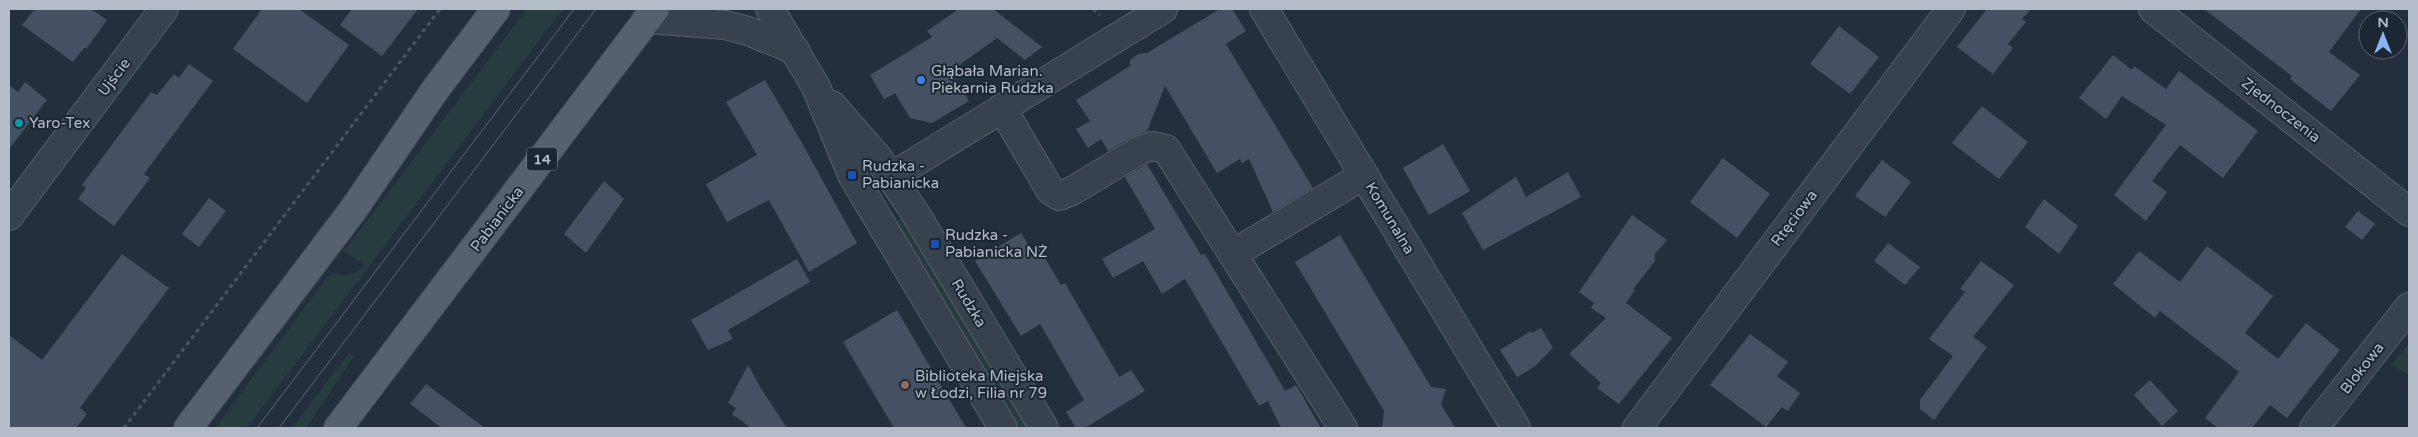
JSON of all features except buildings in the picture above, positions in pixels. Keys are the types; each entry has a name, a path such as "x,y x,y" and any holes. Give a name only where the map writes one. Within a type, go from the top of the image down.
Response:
{"main road":[{"path":"188,428 322,250 435,90 496,9"},
{"name":"Pabianicka","path":"338,428 651,14"}],"street":[{"name":"Ujście","path":"9,216 164,9"},
{"name":"Rudzka","path":"770,9 816,86 852,175 1003,428"},
{"path":"891,178 1162,9"},
{"name":"Komunalna","path":"1264,9 1516,428"},
{"name":"Rtęciowa","path":"1637,428 1951,9"},
{"name":"Zjednoczenia","path":"2163,12 2409,212"},
{"path":"651,14 748,30 795,50"},
{"name":"Rudzka","path":"816,86 879,159 934,244 1044,428"},
{"path":"1002,108 1050,190 1059,196 1072,191 1140,150 1152,146 1166,149 1343,428"},
{"path":"1233,254 1364,175"},
{"name":"Blokowa","path":"2314,428 2409,307"}],"path":[{"path":"124,428 440,9"}],"green space":[{"path":"527,9 563,9 253,420 246,428 215,428 331,272 341,275 349,274 357,271 364,265 344,251"},
{"path":"899,218 903,220 1028,428 1019,428 897,223"},
{"path":"2409,343 2409,375 2391,365"},
{"path":"349,353 354,356 306,428 292,428"}],"tram line":[{"path":"257,428 574,9"},
{"path":"279,428 596,9"}],"place":[{"name":"Głąbała Marian. Piekarnia Rudzka","path":"921,80"},
{"name":"Yaro-Tex","path":"19,123"},
{"name":"Rudzka - Pabianicka","path":"852,175"},
{"name":"Rudzka - Pabianicka NŻ","path":"935,244"},
{"name":"Biblioteka Miejska w Łodzi, Filia nr 79","path":"905,385"}]}
